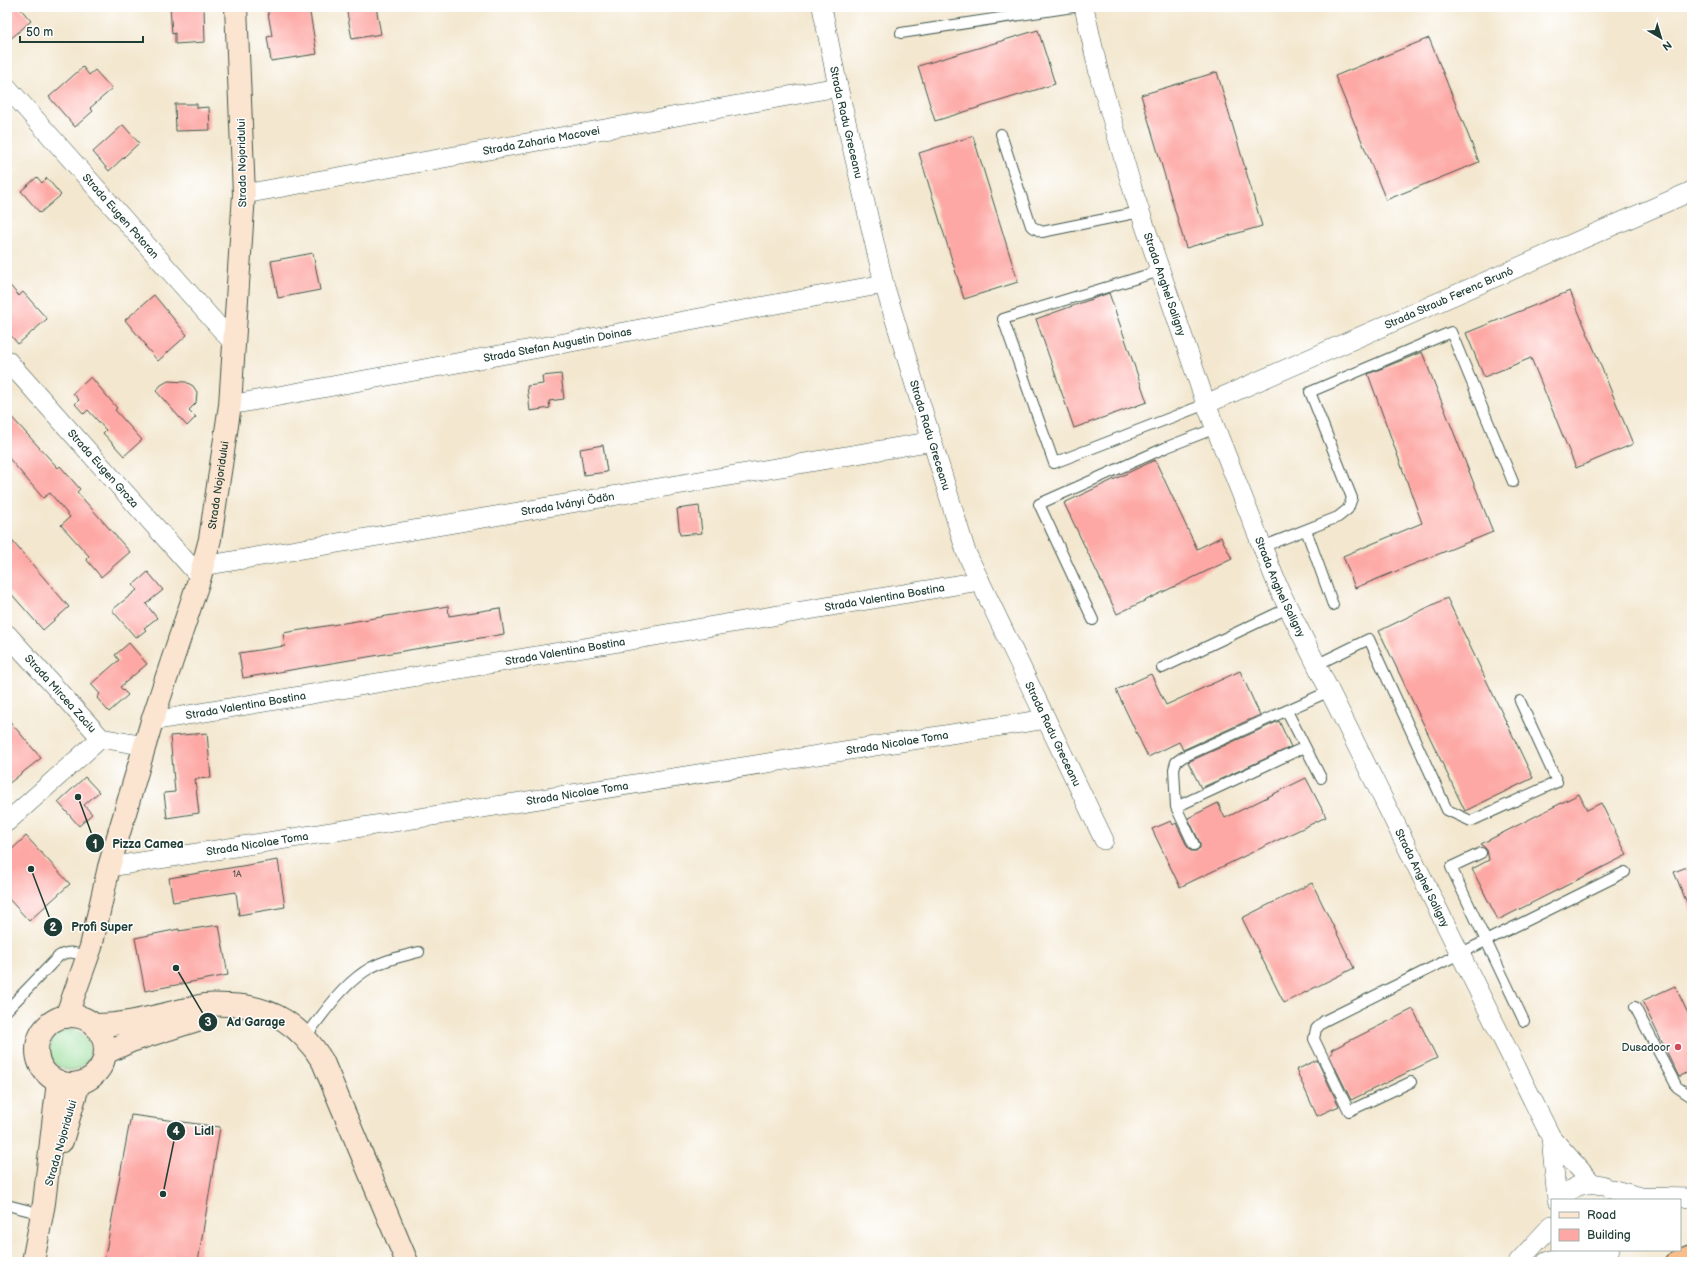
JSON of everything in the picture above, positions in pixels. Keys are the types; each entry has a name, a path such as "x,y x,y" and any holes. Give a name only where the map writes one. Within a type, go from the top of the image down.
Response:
{"highway":[{"path":"1677,1262 1692,1256"}],"main road":[{"name":"Strada Nojoridului","path":"82,1021 89,952 109,867 152,721 202,571 210,539 230,405 244,194 236,7"},
{"path":"82,1021 101,1034 105,1043 105,1053 102,1063 96,1072 88,1079 68,1082 49,1075 42,1067 38,1056 38,1046 41,1035 47,1026 56,1020 82,1021 127,1023 207,1004 245,1005 272,1014 291,1024 306,1036 323,1062 407,1262"},
{"path":"105,1053 131,1041 211,1016 228,1005"},
{"name":"Strada Nojoridului","path":"33,1262 68,1082"}],"street":[{"name":"Strada Radu Greceanu","path":"822,7 838,87 884,284 966,552 1104,840"},
{"name":"Strada Anghel Saligny","path":"1084,7 1100,78 1140,212 1206,404 1262,547 1288,608 1551,1137"},
{"name":"Strada Eugen Potoran","path":"7,86 235,345"},
{"name":"Strada Zaharia Macovei","path":"244,194 838,87"},
{"name":"Strada Straub Ferenc Brunó","path":"1206,404 1692,191"},
{"name":"Strada Stefan Augustin Doinas","path":"230,405 884,284"},
{"name":"Strada Eugen Groza","path":"7,360 202,571"},
{"name":"Strada Iványi Ödön","path":"202,571 922,443 931,437"},
{"name":"Strada Valentina Bostina","path":"152,721 980,581"},
{"name":"Strada Mircea Zaciu","path":"7,634 101,738 145,746"},
{"name":"Strada Nicolae Toma","path":"109,867 1046,719"},
{"path":"7,822 101,738"},
{"path":"1551,1137 1592,1183"},
{"path":"1551,1137 1557,1199"},
{"path":"1561,1199 1569,1190 1579,1184 1592,1183 1601,1184 1616,1194 1641,1197 1692,1198"},
{"path":"1681,1211 1692,1206"},
{"path":"1518,1262 1551,1226"},
{"path":"1546,1262 1573,1251 1586,1255 1598,1255 1608,1251"}],"lane":[{"path":"901,33 1074,7"},
{"path":"1001,134 1031,226 1036,229 1042,232 1140,212"},
{"path":"1160,271 1003,320 1054,463 1206,404"},
{"path":"1262,547 1338,517 1348,509 1352,498 1310,392 1451,332 1513,482"},
{"path":"1094,620 1039,504 1167,447 1216,428"},
{"path":"1306,530 1333,605"},
{"path":"1162,668 1288,608"},
{"path":"1316,665 1369,639 1447,810 1471,821 1557,782 1520,701"},
{"path":"1194,845 1176,807 1174,769 1176,762 1183,757 1330,691"},
{"path":"1287,711 1321,778"},
{"path":"1176,807 1305,748"},
{"path":"1481,853 1451,867 1487,940 1524,1021"},
{"path":"1411,1082 1350,1111 1314,1038 1316,1029 1324,1021 1625,872"},
{"path":"7,1010 59,956 67,952 89,952"},
{"path":"306,1036 342,991 358,976 373,966 419,952"},
{"path":"1635,1007 1677,1087 1692,1097"},
{"path":"7,1205 43,1209"}],"green space":[{"path":"74,1030 81,1033 87,1039 90,1050 89,1058 81,1067 74,1070 66,1070 59,1067 51,1058 50,1046 53,1039 62,1031"}],"building":[{"path":"7,7 19,7 31,21 7,42"},
{"path":"170,7 204,7 205,42 175,44 175,33 172,34"},
{"path":"267,7 309,7 317,54 271,61 267,37 272,36"},
{"path":"346,7 376,7 381,34 352,39"},
{"path":"1038,30 1055,84 935,121 918,66"},
{"path":"1429,38 1479,162 1386,200 1335,76"},
{"path":"83,67 89,75 95,70 112,89 90,108 93,111 75,127 49,97"},
{"path":"1217,72 1262,226 1186,248 1141,95"},
{"path":"175,104 197,104 197,108 209,107 210,130 176,131"},
{"path":"123,125 139,143 109,171 93,152"},
{"path":"973,136 1018,282 964,299 919,153"},
{"path":"37,177 42,183 47,178 61,195 40,213 21,191"},
{"path":"313,253 320,290 278,298 271,261"},
{"path":"7,282 19,296 23,292 47,319 18,344 7,331"},
{"path":"1570,291 1633,444 1576,468 1531,358 1484,377 1466,333"},
{"path":"1109,293 1147,402 1074,428 1036,319"},
{"path":"154,295 187,335 158,361 125,320"},
{"path":"1422,352 1493,532 1355,588 1343,556 1422,523 1368,374"},
{"path":"561,374 564,399 549,401 550,408 530,411 527,386 543,384 542,376"},
{"path":"91,377 117,408 115,410 142,440 124,456 103,433 106,430 88,410 84,414 75,404 79,400 73,393"},
{"path":"168,381 186,382 193,386 197,392 196,403 189,410 196,417 187,426 156,391 161,385"},
{"path":"7,412 58,468 60,466 80,489 77,492 130,552 101,577 86,559 89,556 61,525 70,517 50,493 43,498 7,456"},
{"path":"603,445 607,472 584,475 580,449"},
{"path":"1155,460 1197,549 1221,537 1232,559 1117,614 1064,503"},
{"path":"699,506 702,533 680,535 677,509"},
{"path":"7,535 69,607 43,630 7,589"},
{"path":"148,572 163,590 146,604 157,618 144,628 146,630 136,638 112,610 137,590 133,585"},
{"path":"1447,598 1533,778 1465,811 1379,631"},
{"path":"448,606 449,616 500,608 504,634 243,678 239,653 285,646 283,633"},
{"path":"129,643 147,664 120,687 128,695 109,712 97,698 100,694 91,684 119,660 115,655"},
{"path":"1240,671 1260,715 1183,750 1179,742 1148,757 1116,690 1151,674 1166,705"},
{"path":"7,718 41,758 7,785"},
{"path":"1279,721 1291,747 1201,788 1188,762"},
{"path":"207,733 211,778 195,779 199,813 167,818 164,793 175,792 170,736"},
{"path":"85,777 99,792 84,805 92,814 79,826 58,802"},
{"path":"1306,778 1326,817 1180,887 1152,829 1171,821 1173,825 1176,823 1188,848 1191,851 1196,851 1200,848 1200,843 1188,818 1218,803 1225,818"},
{"path":"1579,794 1587,810 1601,803 1627,855 1498,920 1472,869 1489,860 1487,850 1481,844"},
{"path":"26,836 70,884 29,921 7,897 7,854"},
{"path":"278,860 285,907 239,915 236,892 173,902 169,878"},
{"path":"1692,865 1692,915 1674,872"},
{"path":"1312,883 1354,968 1284,1003 1242,918"},
{"path":"219,925 228,975 145,991 135,938 179,929 179,931"},
{"name":"Dusadoor","path":"1675,986 1692,1022 1692,1070 1679,1077 1642,1001"},
{"path":"1413,1009 1437,1058 1351,1100 1329,1055 1333,1053 1331,1050"},
{"path":"1317,1060 1339,1106 1317,1116 1296,1070"},
{"path":"131,1115 220,1127 198,1262 104,1262"}],"place":[{"name":"Pizza Camea","path":"78,797"},
{"name":"Profi Super","path":"31,869"},
{"name":"Ad Garage","path":"176,968"},
{"name":"Dusadoor","path":"1678,1047"},
{"name":"Lidl","path":"163,1194"}]}
